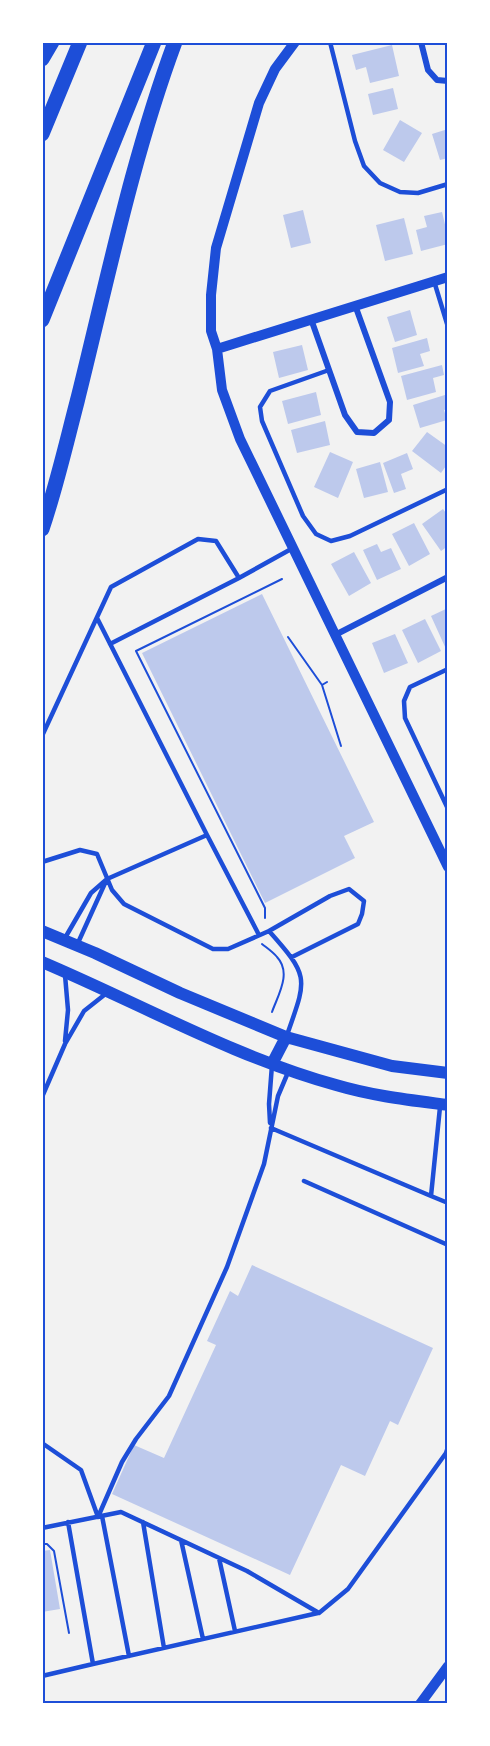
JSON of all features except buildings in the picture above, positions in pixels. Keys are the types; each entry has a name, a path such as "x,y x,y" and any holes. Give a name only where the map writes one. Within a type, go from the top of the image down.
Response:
{"highway":[{"path":"42,59 52,42"},
{"path":"42,134 80,42"},
{"path":"42,320 154,42"},
{"path":"42,529 66,446 136,167 175,42"}],"main road":[{"path":"42,931 180,993 286,1037 392,1066 448,1073"},
{"path":"42,962 272,1064 334,1085 381,1097 444,1105"},
{"path":"272,1064 286,1037"}],"street":[{"path":"295,42 275,69 259,103 216,248 211,295 211,331 217,349 222,390 240,438 448,867"},
{"path":"421,42 428,70 437,80 448,81"},
{"path":"217,349 448,277"},
{"path":"311,319 345,415 357,432 374,434 389,420 390,402 356,305"},
{"path":"335,635 448,577"},
{"path":"420,1704 448,1666"}],"lane":[{"path":"330,42 355,141 364,166 380,183 400,192 418,193 448,184"},
{"path":"434,282 448,327"},
{"path":"329,370 270,391 260,407 262,421 303,516 316,534 331,541 350,536 448,489"},
{"path":"42,736 111,587 198,539 216,541 238,578"},
{"path":"110,644 293,548"},
{"path":"97,618 259,935"},
{"path":"448,669 410,687 404,700 405,718 448,809"},
{"path":"70,943 91,893 107,879 207,835"},
{"path":"42,862 80,850 97,854 112,890 124,904 213,949 228,950 269,931 330,896 350,889 364,901 358,924 292,957"},
{"path":"70,943 107,879"},
{"path":"269,931 292,957 301,973 302,989 286,1037"},
{"path":"65,972 68,1010 65,1044"},
{"path":"42,1097 65,1044 84,1011 108,991"},
{"path":"271,1128 269,1104 272,1064"},
{"path":"100,1516 122,1462 136,1439 169,1396 226,1267 264,1164 278,1096 290,1070"},
{"path":"431,1196 444,1105"},
{"path":"271,1128 448,1203"},
{"path":"304,1181 448,1245"},
{"path":"42,1443 81,1470 100,1516 129,1656"},
{"path":"42,1676 319,1613 348,1589 446,1454 448,1447"},
{"path":"42,1528 121,1512 247,1571 319,1613"},
{"path":"68,1522 93,1664"},
{"path":"142,1522 164,1647"},
{"path":"181,1540 203,1639"},
{"path":"219,1557 235,1631"}],"path":[{"path":"265,918 265,908 136,651 282,579"},
{"path":"288,637 322,685 341,746"},
{"path":"322,685 327,682"},
{"path":"261,944 278,957 283,970 283,984 272,1012"},
{"path":"42,1544 47,1544 54,1551 69,1633"}]}
